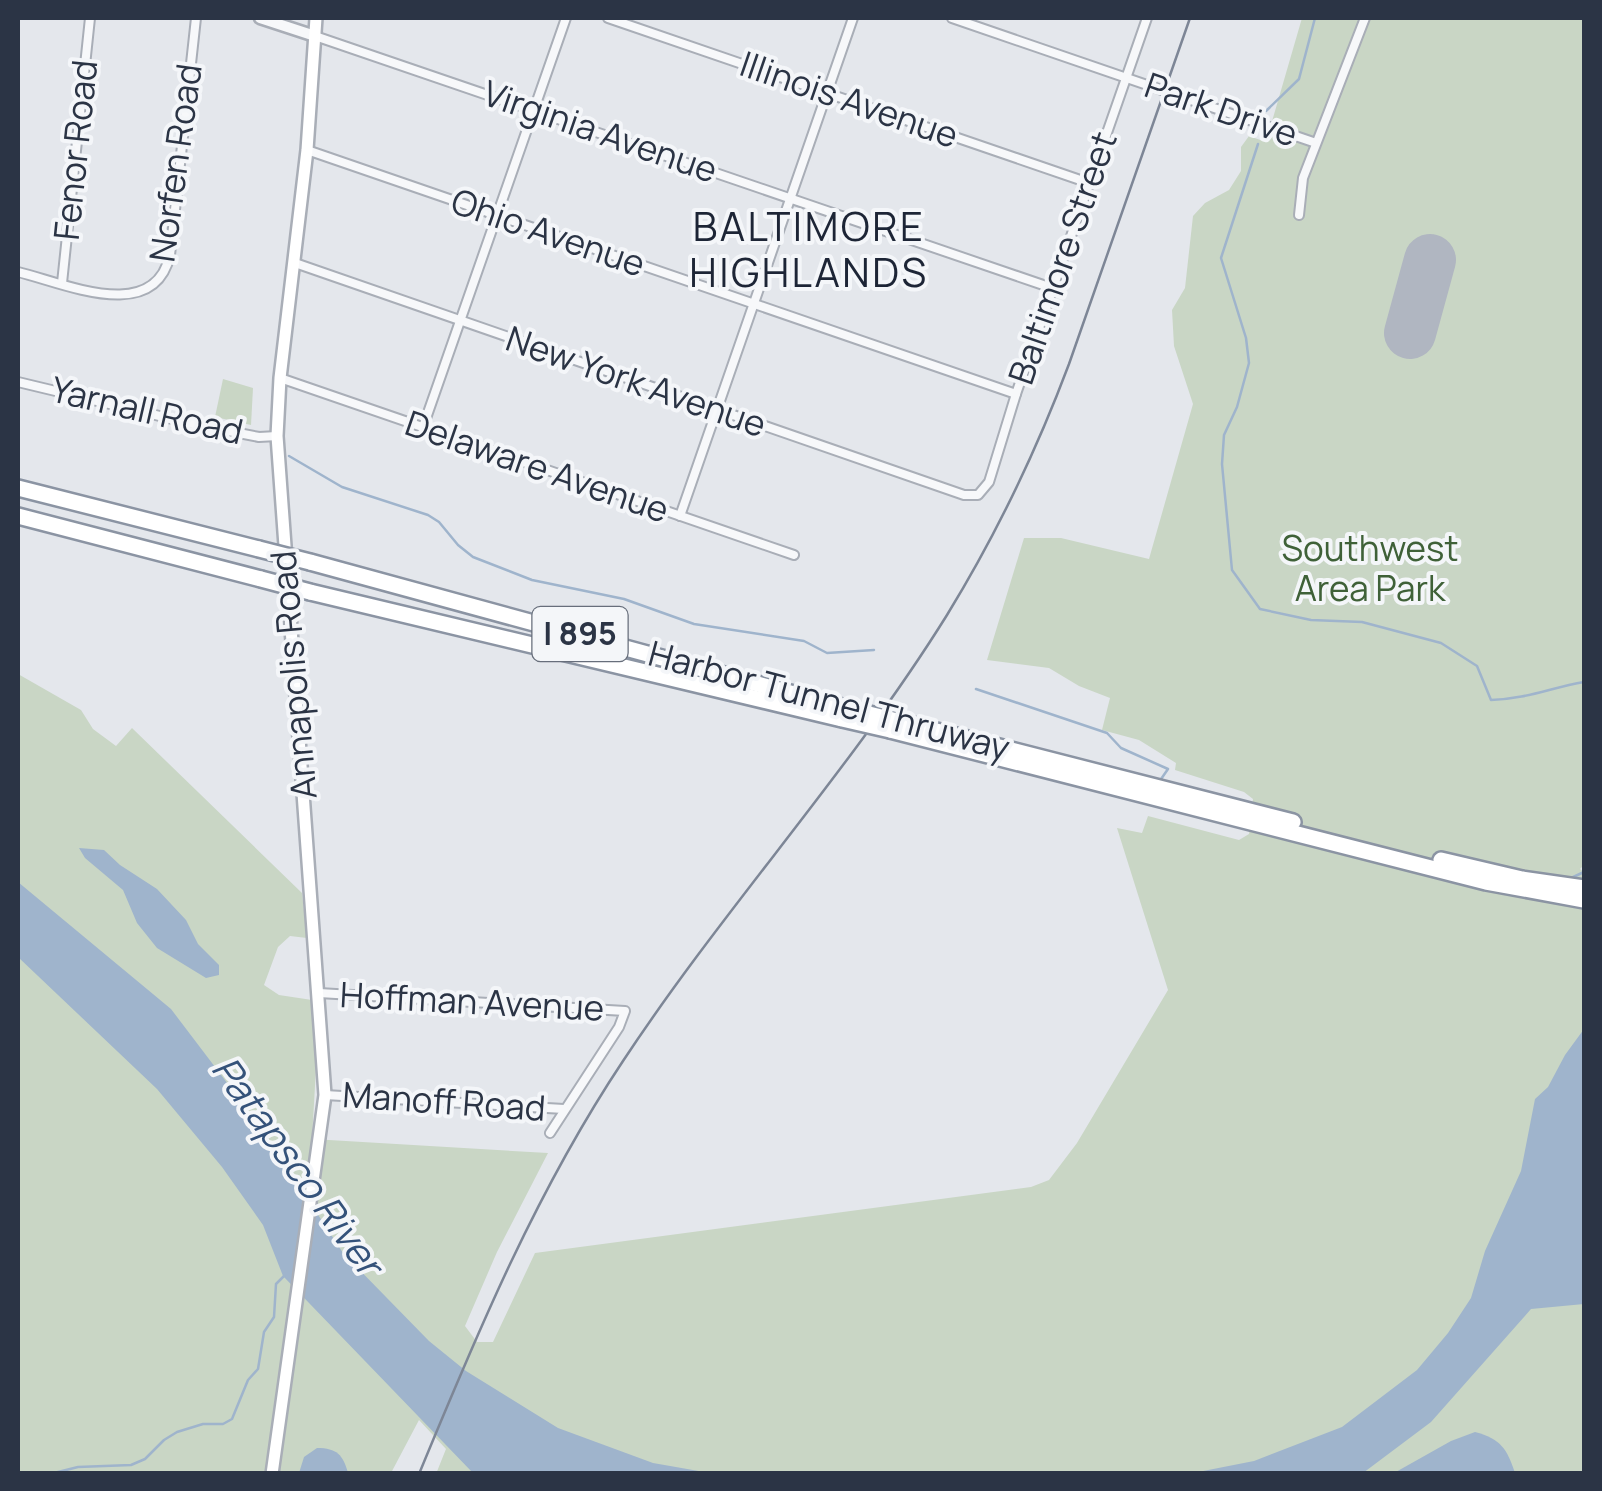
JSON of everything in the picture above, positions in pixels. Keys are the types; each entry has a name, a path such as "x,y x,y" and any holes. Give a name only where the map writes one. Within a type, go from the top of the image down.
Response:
{"highway":[{"name":"Harbor Tunnel Thruway","path":"18,488 310,562 846,714"},
{"name":"Harbor Tunnel Thruway","path":"18,516 310,592 846,714 1495,873 1584,888"},
{"name":"Harbor Tunnel Thruway","path":"1091,776 1486,882 1584,900"}],"main road":[{"name":"Annapolis Road","path":"272,1474 325,1094 277,436 280,378 307,150 316,18"}],"street":[{"name":"Fenor Road","path":"62,283 90,18"},
{"name":"Norfen Road","path":"18,272 125,296 147,290 163,275 170,256 196,18"},
{"name":"Virginia Avenue","path":"260,18 1052,288"},
{"path":"424,427 566,18"},
{"name":"Illinois Avenue","path":"608,18 1090,183"},
{"path":"680,516 852,18"},
{"name":"Park Drive","path":"952,18 1316,143"},
{"name":"Baltimore Street","path":"978,495 989,482 1147,18"},
{"name":"Park Drive","path":"1299,215 1300,193 1316,143 1365,18"},
{"name":"Ohio Avenue","path":"307,150 1016,394"},
{"name":"New York Avenue","path":"295,263 964,495 978,495"},
{"name":"Delaware Avenue","path":"280,378 794,555"},
{"name":"Yarnall Road","path":"18,382 216,429 259,437 277,436"},
{"name":"Hoffman Avenue","path":"319,993 625,1011 619,1027 564,1109"},
{"name":"Manoff Road","path":"325,1094 564,1109"},
{"path":"550,1133 564,1109"}],"green space":[{"name":"Southwest Area Park","path":"1302,18 1584,18 1584,865 1580,869 1584,872 1584,1473 436,1474 446,1449 419,1420 391,1473 18,1473 18,674 81,710 93,729 116,746 132,728 302,893 307,938 290,936 278,947 264,985 279,995 312,1000 316,1068 312,1139 548,1153 497,1252 465,1326 477,1342 493,1342 535,1253 1031,1187 1049,1180 1077,1143 1168,990 1117,828 1142,833 1148,816 1239,840 1249,834 1253,799 1244,792 1175,770 1176,763 1139,740 1102,730 1110,698 1049,668 987,660 1024,538 1061,538 1149,559 1193,404 1174,346 1172,310 1185,288 1193,216 1205,203 1229,190 1241,171 1241,147 1249,136 1266,142"},
{"path":"223,379 253,388 251,425 215,417"}],"water":[{"path":"79,848 104,850 157,889 219,965 219,975 206,978 157,948 137,923 123,890 85,858"},
{"name":"Patapsco River","path":"18,882 171,1009 262,1129 343,1253 429,1341 466,1371 558,1428 653,1463 710,1473 472,1472 283,1276 263,1225 222,1167 157,1089 18,957"},
{"path":"1584,1029 1584,1304 1531,1309 1431,1422 1363,1473 1193,1473 1254,1461 1342,1427 1417,1370 1471,1298 1485,1251 1521,1171 1535,1099 1548,1087"},
{"path":"1475,1432 1502,1446 1515,1473 1394,1473 1451,1441"},
{"path":"317,1448 338,1454 348,1473 299,1473 304,1457"}],"waterway":[{"path":"1266,111 1299,79 1315,18"},
{"path":"1258,144 1221,258 1246,338 1249,363 1237,407 1224,435 1222,464 1232,570 1260,609 1311,620 1362,622 1441,643 1477,666 1491,700 1584,682"},
{"path":"289,456 342,487 428,515 473,557 532,580 624,599 694,624 804,641 827,653 874,650"},
{"path":"976,689 1107,733 1121,748 1168,769 1159,782"},
{"path":"1571,878 1584,872"},
{"path":"50,1474 78,1467 131,1465 145,1459 177,1432 232,1419 248,1380 258,1369 264,1332 274,1317 276,1284 284,1276"}],"runway":[{"path":"1410,333 1430,260"}],"tram line":[{"path":"419,1474 511,1262 592,1110 662,1004 909,673 998,524 1069,364 1190,18"}],"district":[{"name":"BALTIMORE HIGHLANDS","path":"809,250"}]}
